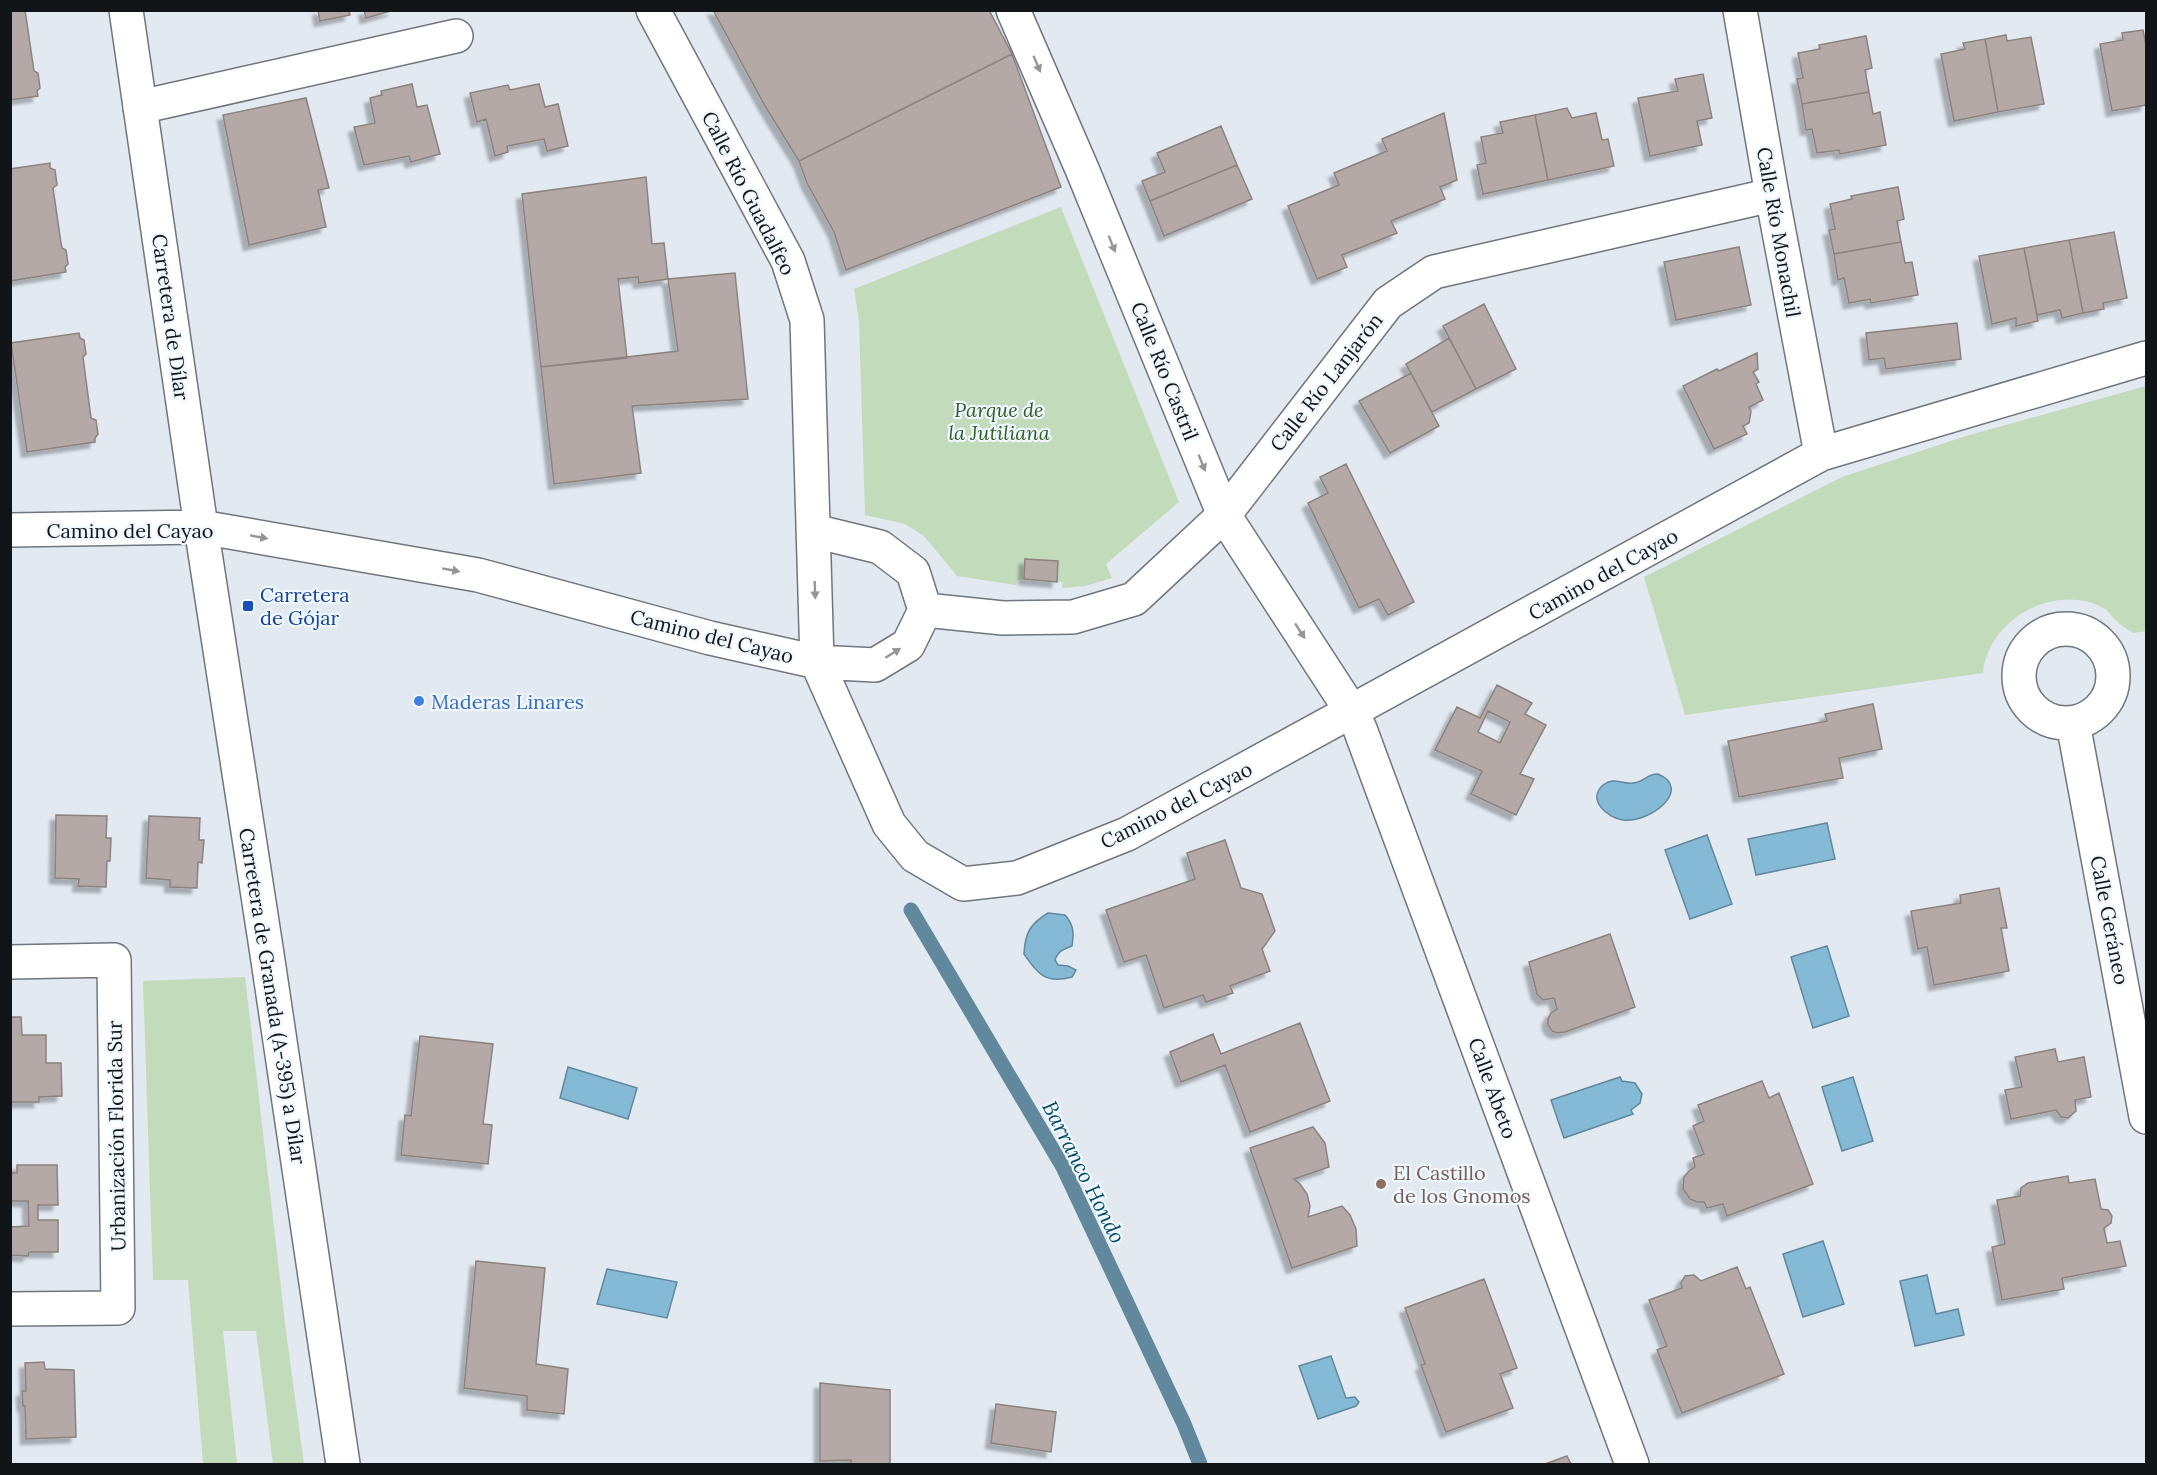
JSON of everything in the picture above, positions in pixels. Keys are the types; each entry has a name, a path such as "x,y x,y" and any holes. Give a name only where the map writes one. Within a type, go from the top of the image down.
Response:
{"street":[{"name":"Carretera de Dílar","path":"126,10 201,527"},
{"name":"Calle Río Guadalfeo","path":"653,10 788,261 807,320 817,662"},
{"name":"Calle Río Castril","path":"1013,10 1082,169 1224,515 1352,712"},
{"name":"Calle Río Monachil","path":"1740,10 1821,454"},
{"path":"140,107 456,36"},
{"name":"Calle Río Lanjarón","path":"925,610 1003,618 1073,617 1134,600 1224,515 1388,303 1434,272 1772,195"},
{"name":"Camino del Cayao","path":"10,530 201,527 478,575 710,638 817,662 889,824 915,856 963,884 1017,878 1127,834 1821,454 2146,358"},
{"name":"Carretera de Granada (A-395) a Dílar","path":"201,527 343,1464"},
{"path":"814,531 880,547 913,572 925,610 908,645 875,665 817,662"},
{"name":"Calle Abeto","path":"1352,712 1632,1464"},
{"name":"Calle Geráneo","path":"2073,723 2146,1117"},
{"name":"Urbanización Florida Sur","path":"10,962 114,960 118,1308 10,1309"}],"green space":[{"name":"Parque de la Jutiliana","path":"1061,207 1179,502 1106,564 1112,578 1085,586 1062,588 1063,582 1057,582 1058,561 1025,559 1024,579 1017,580 1016,585 957,576 924,536 905,524 865,515 859,321 854,289"},
{"path":"2146,386 2146,631 2133,633 2116,621 2105,609 2086,601 2066,600 2046,603 2027,610 1997,636 1988,654 1983,673 1685,715 1644,577 1842,477 1966,436"},
{"path":"245,977 286,1331 304,1464 273,1464 256,1331 223,1331 237,1464 203,1464 188,1280 153,1280 143,981"}],"water":[{"path":"1658,774 1668,780 1671,788 1670,796 1656,811 1634,819 1623,820 1611,816 1598,802 1598,791 1607,782 1633,783"},
{"path":"1827,823 1835,859 1756,875 1748,839"},
{"path":"1707,835 1732,904 1690,919 1665,850"},
{"path":"1048,913 1065,915 1072,926 1072,946 1060,952 1055,960 1058,965 1076,970 1072,977 1055,979 1044,976 1024,954 1030,930"},
{"path":"1827,946 1849,1016 1813,1028 1791,957"},
{"path":"568,1067 637,1088 628,1119 560,1098"},
{"path":"1620,1077 1622,1081 1635,1083 1642,1094 1640,1103 1631,1110 1633,1114 1564,1138 1551,1100"},
{"path":"1853,1077 1873,1141 1842,1151 1822,1087"},
{"path":"1823,1241 1844,1304 1803,1317 1783,1254"},
{"path":"607,1269 677,1282 667,1318 597,1304"},
{"path":"1927,1275 1936,1314 1958,1309 1964,1335 1915,1346 1900,1281"},
{"path":"1331,1356 1346,1398 1355,1397 1359,1402 1356,1406 1318,1419 1299,1366"}],"building":[{"path":"10,10 25,10 34,71 38,73 40,88 37,91 38,96 10,100"},
{"path":"318,10 352,10 349,11 350,15 320,21"},
{"path":"364,10 394,10 366,18"},
{"path":"713,10 989,10 1012,54 799,161 765,106"},
{"path":"2143,30 2146,45 2146,105 2112,111 2100,44 2123,40 2122,33"},
{"path":"2006,35 2007,41 2031,37 2044,104 1998,112 1985,39"},
{"path":"1866,36 1872,68 1865,70 1869,92 1802,104 1797,79 1803,78 1798,53 1820,49 1819,45"},
{"path":"1985,39 1998,112 1954,121 1941,54 1965,49 1963,43"},
{"path":"1012,54 1061,187 846,270 834,232 807,183 799,161"},
{"path":"1703,74 1712,118 1697,121 1702,145 1650,156 1638,98 1678,91 1675,79"},
{"path":"412,84 417,107 427,105 440,154 411,162 409,156 364,165 354,127 375,123 370,98 382,95 381,91"},
{"path":"539,84 545,107 558,104 568,146 547,151 544,139 507,146 508,152 495,156 486,119 477,122 470,93 508,85 510,90"},
{"path":"1869,92 1873,114 1880,112 1886,145 1840,154 1839,150 1817,153 1812,129 1806,130 1802,104"},
{"path":"306,98 329,188 318,190 326,227 249,245 223,115"},
{"path":"1567,108 1572,118 1596,113 1602,140 1608,139 1614,166 1548,180 1535,115"},
{"path":"1444,113 1457,180 1440,187 1445,199 1391,221 1397,233 1342,255 1347,267 1317,279 1288,206 1339,185 1334,173 1387,151 1382,139"},
{"path":"1535,115 1548,180 1483,194 1477,165 1486,163 1481,137 1503,133 1500,122"},
{"path":"1221,126 1237,165 1150,201 1142,181 1165,172 1157,153"},
{"path":"50,163 50,168 55,170 57,185 53,188 62,248 66,250 68,264 65,267 66,272 10,281 10,169"},
{"path":"1237,165 1252,199 1164,236 1150,201"},
{"path":"646,177 652,244 664,243 668,279 639,283 638,277 618,279 627,358 541,367 522,194"},
{"path":"1898,187 1904,219 1897,221 1901,242 1834,254 1829,230 1835,229 1830,204 1852,199 1851,196"},
{"path":"2114,232 2127,298 2103,303 2104,309 2083,313 2069,240"},
{"path":"2069,240 2083,313 2062,318 2060,310 2037,315 2024,248"},
{"path":"1901,242 1905,263 1912,262 1918,295 1871,303 1870,299 1849,303 1844,278 1838,280 1834,254"},
{"path":"1739,247 1751,305 1676,320 1664,262"},
{"path":"2024,248 2038,321 2016,326 2016,318 1992,324 1979,256"},
{"path":"735,273 748,399 632,406 641,473 554,484 541,367 678,351 668,279"},
{"path":"1484,304 1516,369 1476,389 1443,326"},
{"path":"1957,323 1961,359 1886,369 1884,358 1869,360 1866,333"},
{"path":"79,333 80,338 84,340 86,354 83,357 91,418 96,420 98,434 95,442 27,452 11,343"},
{"path":"1449,338 1476,389 1432,412 1406,364"},
{"path":"1757,353 1758,369 1753,372 1759,382 1756,384 1763,400 1749,407 1751,411 1749,423 1743,426 1747,434 1714,449 1683,386"},
{"path":"1411,373 1439,426 1390,453 1359,401"},
{"path":"1346,464 1414,602 1388,615 1379,599 1359,608 1308,503 1328,493 1320,477"},
{"path":"1025,559 1058,561 1057,582 1024,579"},
{"path":"1497,685 1532,703 1525,714 1546,725 1520,774 1534,779 1516,815 1471,794 1482,771 1435,750 1457,707 1480,718","holes":["1488,711 1510,722 1500,743 1478,732"]},
{"path":"1873,704 1882,749 1839,758 1843,778 1739,797 1728,741 1827,721 1825,714"},
{"path":"56,815 107,816 106,838 111,838 106,887 78,886 79,879 55,878"},
{"path":"149,816 200,818 199,840 204,840 202,863 198,862 197,888 170,887 170,880 146,878"},
{"path":"1225,840 1241,888 1262,894 1275,931 1262,949 1270,971 1230,986 1233,993 1206,1002 1203,995 1164,1008 1146,955 1124,962 1106,910 1195,879 1187,853"},
{"path":"1999,888 2007,928 2001,928 2009,971 1934,985 1927,947 1918,949 1911,911 1961,903 1960,895"},
{"path":"1610,934 1635,1007 1565,1032 1552,1031 1548,1025 1548,1019 1557,1009 1554,998 1543,1000 1537,994 1529,962"},
{"path":"10,1017 21,1017 22,1035 46,1035 46,1063 61,1063 62,1096 39,1097 39,1102 10,1102"},
{"path":"1300,1023 1330,1101 1250,1132 1225,1065 1181,1082 1170,1052 1213,1034 1221,1054"},
{"path":"420,1036 493,1044 483,1124 492,1125 488,1164 401,1155 405,1115 411,1116"},
{"path":"2055,1049 2058,1062 2084,1057 2091,1097 2075,1100 2076,1111 2068,1118 2061,1117 2056,1110 2011,1119 2005,1090 2022,1087 2015,1057"},
{"path":"1762,1081 1769,1098 1779,1093 1813,1184 1727,1216 1723,1204 1707,1208 1704,1202 1690,1199 1683,1189 1684,1177 1695,1167 1693,1158 1704,1154 1693,1126 1704,1121 1698,1105"},
{"path":"1313,1127 1325,1143 1329,1167 1294,1179 1307,1194 1310,1206 1308,1217 1342,1206 1350,1215 1356,1229 1357,1246 1292,1268 1250,1148"},
{"path":"17,1165 57,1165 58,1205 38,1205 38,1220 58,1220 58,1252 29,1252 28,1256 10,1255 10,1227 29,1226 28,1201 10,1201 10,1173 17,1173"},
{"path":"2068,1176 2069,1183 2095,1179 2101,1209 2108,1210 2112,1216 2111,1223 2104,1228 2107,1243 2120,1241 2126,1266 2062,1278 2064,1289 2002,1300 1992,1247 2005,1244 1997,1200 2020,1196 2021,1188 2028,1183"},
{"path":"476,1261 545,1268 536,1364 568,1369 564,1414 527,1410 527,1396 464,1388"},
{"path":"1737,1267 1746,1289 1750,1287 1784,1374 1682,1413 1657,1350 1667,1346 1649,1300 1682,1288 1681,1283 1685,1276 1694,1275 1701,1281"},
{"path":"1484,1279 1517,1368 1500,1374 1513,1408 1446,1432 1421,1365 1425,1364 1405,1308"},
{"path":"44,1362 45,1369 74,1370 76,1437 26,1439 22,1391 26,1391 25,1363"},
{"path":"820,1383 890,1390 890,1464 851,1464 851,1460 820,1461"},
{"path":"996,1404 1056,1412 1051,1452 991,1443"},
{"path":"1567,1456 1571,1464 1545,1464"}],"waterway":[{"name":"Barranco Hondo","path":"911,910 1063,1167 1184,1424 1200,1464"}],"place":[{"name":"Carretera de Gójar","path":"248,606"},
{"name":"Maderas Linares","path":"419,701"},
{"name":"El Castillo de los Gnomos","path":"1381,1184"}]}
